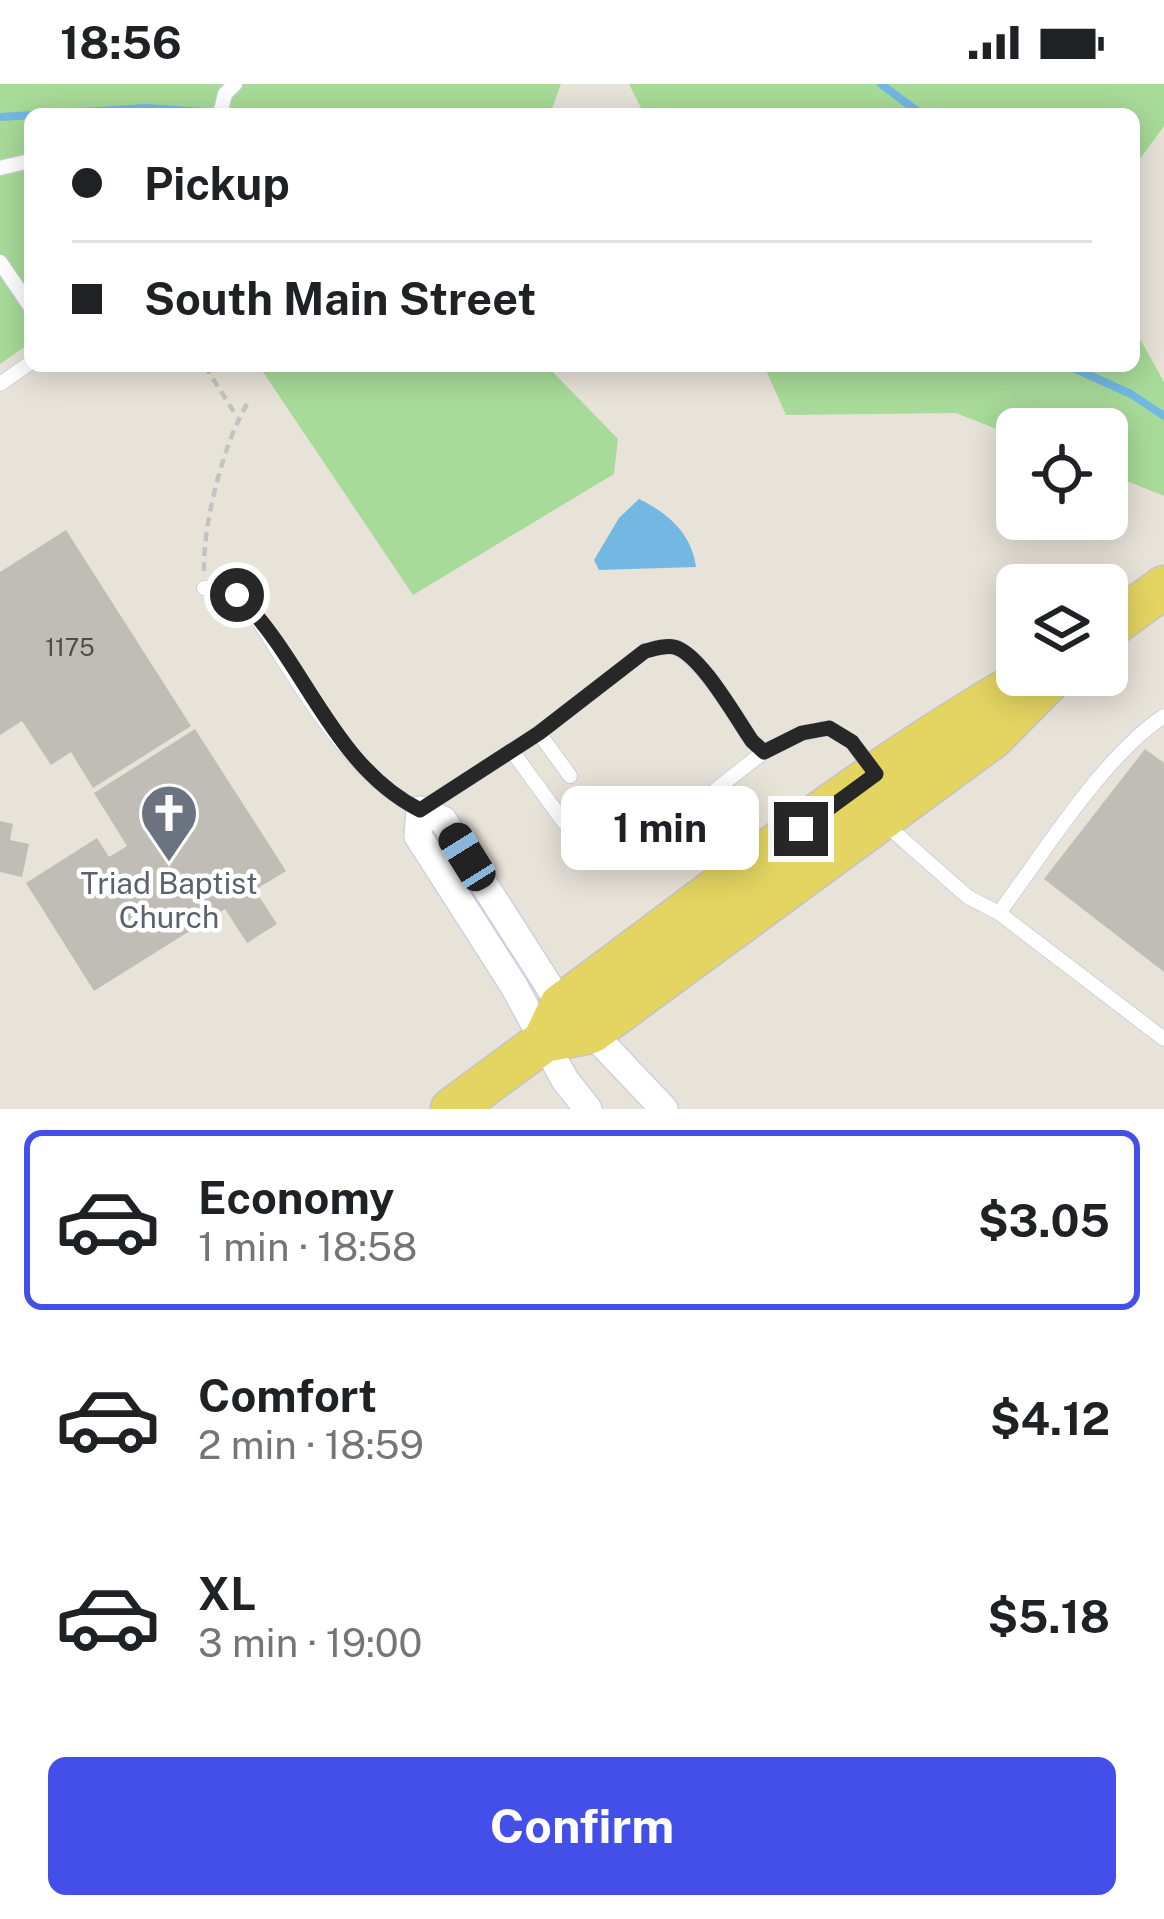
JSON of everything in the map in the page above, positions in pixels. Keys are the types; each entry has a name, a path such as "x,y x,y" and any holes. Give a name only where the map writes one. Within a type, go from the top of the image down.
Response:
{"main road":[{"path":"1128,613 1164,587"},
{"path":"452,1109 565,1026 876,774 996,696"},
{"path":"565,1026 880,819 993,737 1033,696"}],"street":[{"path":"588,1109 565,1080 565,1026 443,820 420,810 418,836 514,986 565,1026 664,1109"}],"lane":[{"path":"0,262 24,297"},
{"path":"204,588 223,590 248,605 351,752 398,799 420,810 539,733 645,651 677,647 693,658 764,752"},
{"path":"999,913 1108,768 1164,716"},
{"path":"512,751 588,852 614,855 649,837 764,752 802,733 829,728 852,742 876,774"},
{"path":"539,733 569,776"},
{"path":"590,806 618,845 632,848"},
{"path":"880,819 968,897 999,913 1164,1039"}],"path":[{"path":"210,372 238,419"},
{"path":"204,588 203,544 238,419 247,404"}],"green space":[{"path":"0,84 561,84 552,108 24,108 24,347 0,364"},
{"path":"629,84 1164,84 1164,126 1140,159 1140,108 641,108"},
{"path":"1140,339 1164,382 1164,496 1128,481 1128,408 996,408 996,429 956,413 786,415 767,372 1140,372"},
{"path":"263,372 553,372 618,439 614,474 413,595"}],"water":[{"path":"639,499 677,526 696,567 599,570 594,560 619,518"}],"building":[{"name":"Triad Baptist Church","path":"66,530 191,726 93,788 71,752 51,765 22,721 0,735 0,572"},
{"name":"Triad Baptist Church","path":"195,729 286,871 255,890 277,924 247,943 225,909 94,991 26,883 97,838 109,857 127,846 94,793"},
{"path":"1145,749 1164,763 1164,972 1044,879"},
{"name":"Triad Baptist Church","path":"0,821 13,824 10,840 29,844 22,877 0,872"}],"waterway":[{"path":"881,84 913,108"},
{"path":"0,117 24,116"},
{"path":"1082,372 1131,394 1164,416"}],"place":[{"name":"Triad Baptist Church","path":"169,864"}],"route":[{"path":"237,595 351,752 398,799 420,810 539,733 645,651 677,647 693,658 764,752 802,733 829,728 852,742 876,774 801,829"}]}
